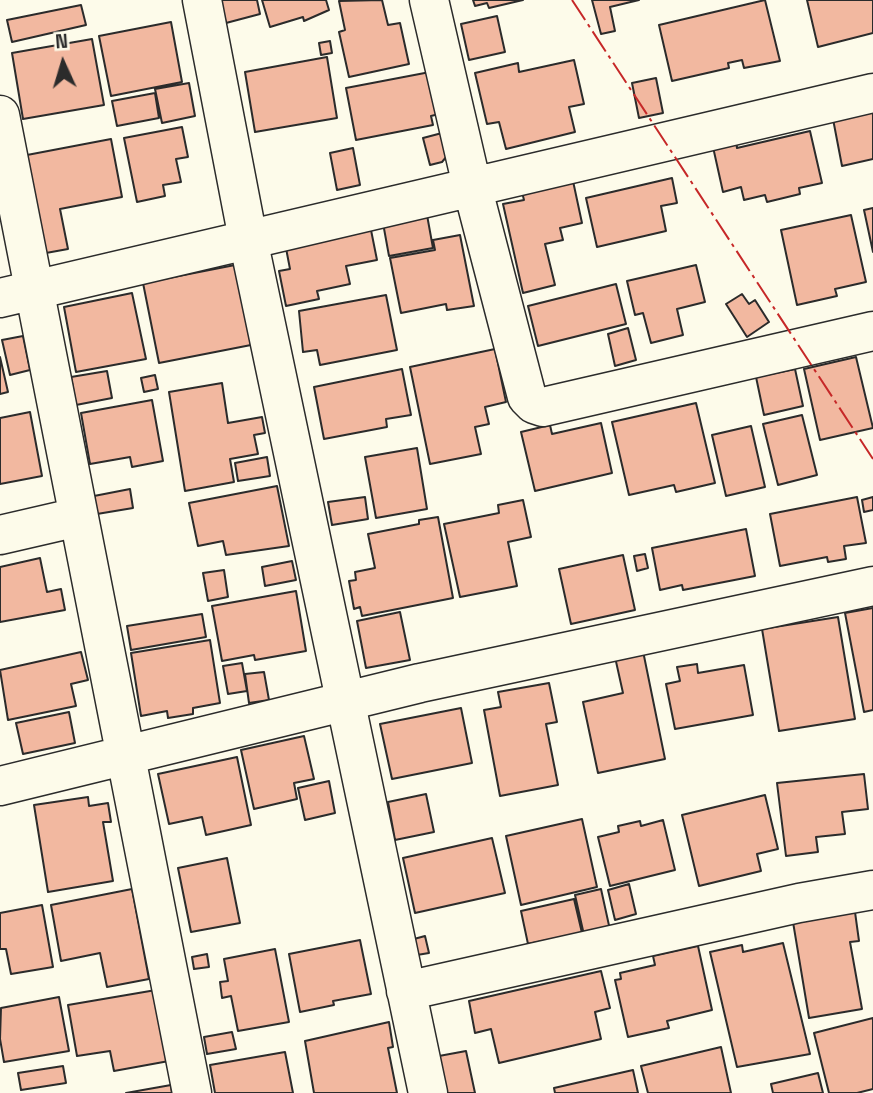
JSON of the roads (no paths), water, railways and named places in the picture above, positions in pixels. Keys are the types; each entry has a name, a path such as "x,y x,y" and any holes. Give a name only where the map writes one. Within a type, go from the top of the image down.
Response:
{"street":[{"path":"202,0 343,701 428,1093"},
{"path":"429,0 472,186 527,397 534,404 543,407 873,331"},
{"path":"17,294 873,93"},
{"path":"0,115 17,294 78,517 192,1093"},
{"path":"0,535 78,517"},
{"path":"0,786 343,701 873,586"},
{"path":"406,991 799,903 873,890"}]}
